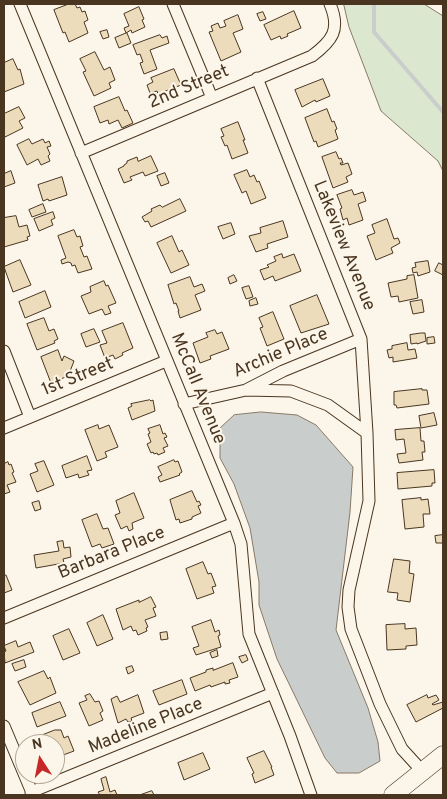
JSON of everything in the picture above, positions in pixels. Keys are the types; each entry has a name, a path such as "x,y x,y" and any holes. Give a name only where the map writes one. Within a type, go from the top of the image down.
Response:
{"main road":[{"path":"393,795 443,755"}],"street":[{"name":"McCall Avenue","path":"20,4 234,523 241,544 249,634 311,795"},
{"path":"173,4 212,98"},
{"name":"2nd Street","path":"81,153 312,56 328,44 334,30 332,8"},
{"name":"Lakeview Avenue","path":"257,78 361,339 369,501 349,590 350,629 380,704 402,748 423,772"},
{"name":"Archie Place","path":"184,404 246,390 283,371 361,339"},
{"path":"4,351 30,417"},
{"name":"1st Street","path":"4,428 166,361"},
{"path":"246,390 291,391 328,405 367,433"},
{"name":"Barbara Place","path":"4,618 234,523"},
{"name":"Madeline Place","path":"32,794 273,693"},
{"path":"4,727 32,794"}],"green space":[{"path":"344,4 424,4 443,16 443,171 438,161 381,111 349,27"}],"shaded area":[{"path":"261,412 297,415 316,425 353,467 350,512 336,630 368,708 378,742 380,761 359,773 337,773 325,758 277,659 259,605 259,582 250,528 234,484 220,458 220,428 234,415"}],"building":[{"path":"69,4 75,4 77,8 80,7 82,12 85,11 88,20 84,22 88,33 69,42 65,32 63,33 54,10"},
{"path":"139,7 145,27 132,33 131,30 126,33 124,28 129,26 124,14"},
{"path":"294,11 301,28 281,39 280,36 271,40 264,25"},
{"path":"263,12 266,19 260,21 257,14"},
{"path":"238,15 243,29 233,33 241,52 221,61 209,32 213,31 211,26 218,23 220,28 226,26 224,21"},
{"path":"107,30 109,37 103,39 100,32"},
{"path":"127,33 131,43 119,48 115,38"},
{"path":"160,35 162,38 167,36 169,43 150,50 157,69 144,74 140,63 143,62 140,54 137,55 133,45"},
{"path":"95,52 104,70 110,67 115,80 109,83 111,88 94,96 83,72 86,71 80,59"},
{"path":"13,59 18,70 20,69 24,84 4,92 4,63"},
{"path":"174,69 181,85 158,94 157,91 150,93 147,85 153,82 151,78"},
{"path":"323,79 330,96 316,102 315,100 302,107 295,90"},
{"path":"119,97 133,123 122,128 118,120 109,124 108,120 100,123 94,107"},
{"path":"19,107 25,118 19,121 23,128 5,137 4,114"},
{"path":"327,109 337,129 335,130 338,139 318,147 316,141 314,142 305,118"},
{"path":"238,122 248,153 232,159 227,145 225,146 221,137 224,136 221,129"},
{"path":"29,139 32,144 43,139 45,143 49,141 51,146 47,147 50,161 41,165 38,159 27,165 17,145"},
{"path":"336,152 343,163 340,163 341,165 348,163 352,174 346,177 348,182 333,188 322,157"},
{"path":"151,156 158,171 145,176 143,172 130,177 132,180 124,183 118,169 124,166 127,161 137,157 138,161"},
{"path":"247,170 250,177 254,175 257,182 259,181 266,198 251,204 246,191 242,193 234,175"},
{"path":"11,171 15,183 4,187 4,174"},
{"path":"165,173 169,183 161,186 157,176"},
{"path":"62,177 67,195 43,201 38,185"},
{"path":"352,190 354,195 363,192 366,201 358,204 363,220 349,225 347,218 343,220 340,209 342,208 337,195"},
{"path":"180,199 186,211 151,227 148,221 145,222 142,217 152,211 151,209 160,205 162,207"},
{"path":"43,204 46,212 32,217 29,210"},
{"path":"53,212 55,218 51,220 53,225 39,231 34,219"},
{"path":"16,216 19,227 27,225 30,236 27,237 28,240 4,247 4,218"},
{"path":"387,219 394,239 398,238 400,243 391,248 393,253 376,260 367,236 375,233 372,225"},
{"path":"283,221 288,237 267,244 268,248 256,252 249,236 261,233 260,228"},
{"path":"231,223 235,234 223,239 218,227"},
{"path":"74,230 77,237 80,236 83,246 80,247 84,257 87,256 92,269 78,273 75,265 72,266 68,262 62,264 61,260 66,258 58,236"},
{"path":"172,236 179,252 182,250 189,265 171,273 157,243"},
{"path":"282,254 283,258 294,254 301,271 275,281 273,276 264,280 260,270 269,267 267,265 276,261 274,257"},
{"path":"20,260 31,285 13,292 4,267"},
{"path":"428,261 430,272 418,276 417,272 413,273 412,268 416,267 415,263"},
{"path":"439,263 443,265 443,275 435,271"},
{"path":"234,275 237,281 230,284 228,278"},
{"path":"414,275 418,298 399,302 398,296 391,297 388,283 407,279 407,276"},
{"path":"190,277 194,287 202,284 205,291 195,295 201,310 180,318 168,285"},
{"path":"104,281 106,286 108,285 116,303 108,306 111,313 105,315 102,309 89,314 81,296 91,292 90,287"},
{"path":"249,286 253,297 246,299 242,288"},
{"path":"45,291 51,307 25,318 19,302"},
{"path":"317,295 329,324 301,333 290,306"},
{"path":"256,298 258,304 250,306 249,301"},
{"path":"422,300 424,312 413,314 410,302"},
{"path":"273,312 284,339 267,346 260,328 263,327 259,318"},
{"path":"44,318 49,331 54,329 58,339 54,341 55,343 37,350 27,324"},
{"path":"123,323 133,348 115,359 113,355 105,358 100,345 107,343 102,331"},
{"path":"94,329 100,342 86,347 81,334"},
{"path":"215,330 217,334 222,332 229,349 210,356 211,359 200,363 193,343 208,337 206,333"},
{"path":"425,333 426,341 411,344 410,335"},
{"path":"434,337 435,343 427,344 427,338"},
{"path":"407,343 408,350 415,349 417,358 393,362 393,357 389,358 387,350 392,349 392,346"},
{"path":"58,350 62,361 64,356 74,361 69,374 66,373 68,376 51,383 41,357"},
{"path":"427,390 429,404 397,408 394,405 394,392"},
{"path":"153,400 155,411 132,420 128,408 132,406 131,404"},
{"path":"434,413 437,425 421,428 419,416"},
{"path":"98,425 99,429 109,425 118,447 105,452 107,457 97,461 85,430"},
{"path":"160,425 163,434 165,433 167,437 164,438 168,446 163,448 165,452 158,455 157,453 151,453 147,444 151,442 148,429"},
{"path":"420,428 421,441 424,441 425,452 422,452 423,460 399,463 397,454 406,453 404,439 396,440 395,430"},
{"path":"87,456 92,470 87,471 89,475 79,478 78,474 66,478 62,466"},
{"path":"174,460 175,462 178,461 182,472 180,475 160,482 158,477 162,475 158,467"},
{"path":"44,461 54,485 37,492 30,474 38,471 35,464"},
{"path":"8,462 9,465 11,464 16,482 7,485 10,492 4,494 4,464"},
{"path":"434,470 435,483 432,483 432,486 398,489 397,473"},
{"path":"192,491 197,502 199,501 201,505 198,506 201,513 192,517 192,519 180,523 179,519 176,520 170,500"},
{"path":"134,493 144,518 132,523 133,529 129,531 127,526 121,529 115,515 120,513 116,501"},
{"path":"421,498 421,500 428,499 430,514 423,514 424,527 405,529 402,500"},
{"path":"39,501 41,509 35,511 32,503"},
{"path":"97,514 103,529 108,528 114,544 102,548 100,544 92,547 82,520"},
{"path":"443,535 443,543 436,543 435,536"},
{"path":"63,541 64,548 70,547 71,557 63,559 64,563 36,568 34,555 59,551 57,542"},
{"path":"394,559 410,561 409,573 414,574 410,602 397,600 398,593 388,592"},
{"path":"203,562 208,574 211,573 216,586 212,587 214,593 197,599 186,569"},
{"path":"4,575 6,575 12,590 4,593"},
{"path":"151,597 156,607 153,608 156,616 145,620 148,627 146,628 147,631 138,635 131,626 123,630 116,609"},
{"path":"103,615 113,639 97,646 87,623"},
{"path":"211,620 215,632 219,630 220,635 218,636 221,647 196,655 193,648 199,646 192,627"},
{"path":"405,624 405,629 416,628 417,645 406,646 406,649 387,650 386,625"},
{"path":"69,629 80,653 63,660 53,636"},
{"path":"167,632 168,639 161,640 160,633"},
{"path":"16,641 18,647 30,642 34,652 5,663 4,652 6,651 4,646"},
{"path":"217,650 218,656 212,658 210,653"},
{"path":"246,655 248,660 242,663 239,657"},
{"path":"24,660 26,667 15,671 12,664"},
{"path":"233,663 238,677 229,680 230,683 225,684 225,682 211,687 210,685 195,691 190,678 206,672 206,670 213,668 213,670"},
{"path":"132,666 134,671 128,674 126,668"},
{"path":"44,671 48,679 50,677 56,693 30,705 18,682"},
{"path":"182,680 187,694 159,705 153,691"},
{"path":"90,694 95,702 99,701 103,711 100,713 103,720 89,726 79,703 87,700 85,696"},
{"path":"138,695 144,713 131,718 132,721 128,722 126,719 118,723 111,699 117,696 120,702"},
{"path":"427,695 428,698 436,695 439,700 432,704 443,702 443,708 416,722 407,705"},
{"path":"60,702 66,716 37,727 32,713"},
{"path":"61,730 62,734 45,734"},
{"path":"68,736 74,751 65,754 65,738"},
{"path":"264,751 274,775 255,783 252,774 254,773 247,758"},
{"path":"203,753 210,769 184,780 178,763"},
{"path":"106,777 110,792 115,790 117,795 100,795 98,792 104,790 101,779"},
{"path":"152,791 154,795 140,795"}],"waterway":[{"path":"374,4 374,32 443,112"}]}
